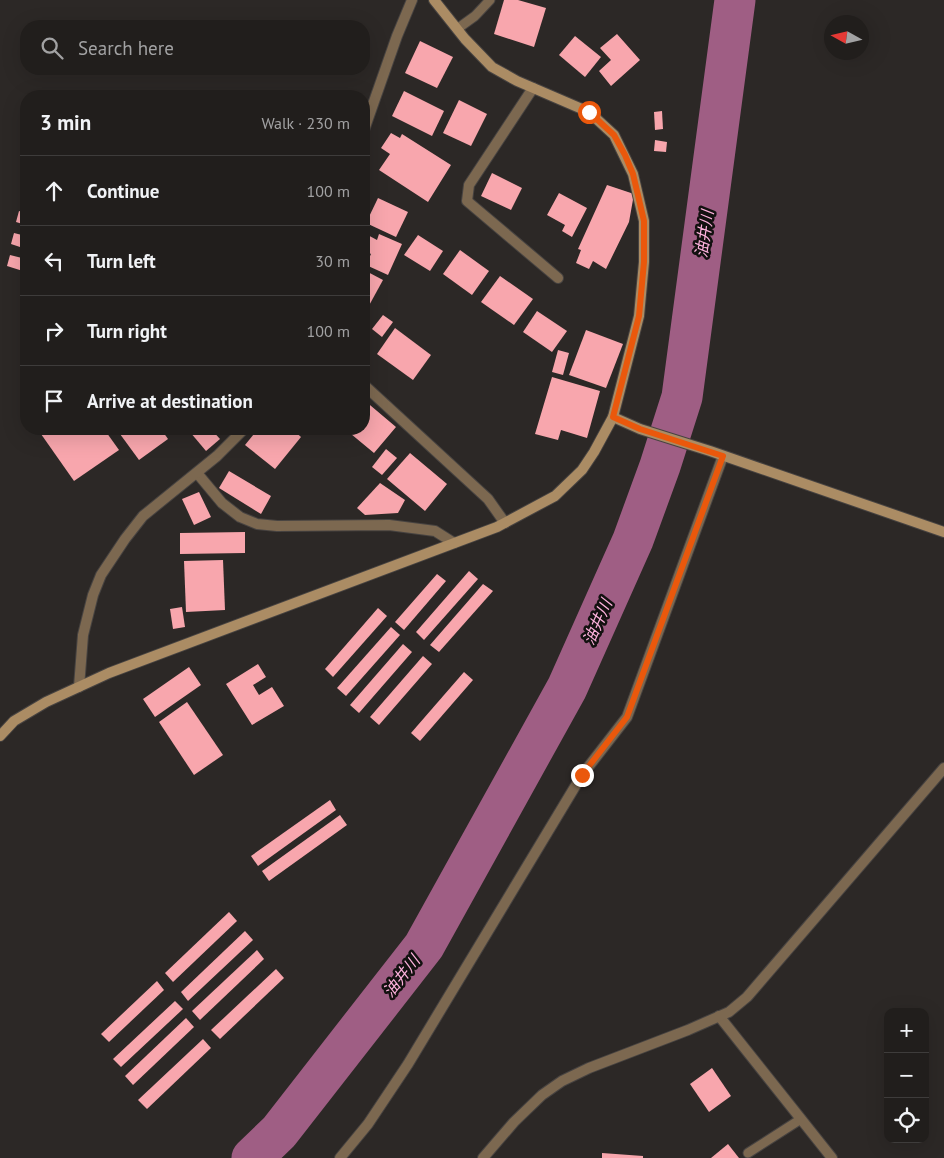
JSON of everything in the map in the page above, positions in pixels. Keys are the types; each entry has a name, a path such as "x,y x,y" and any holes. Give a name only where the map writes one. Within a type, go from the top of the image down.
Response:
{"street":[{"path":"370,113 397,36 412,0"},
{"path":"0,736 14,721 46,702 109,673 505,522 556,496 582,470 594,452 613,417 639,316 644,262 644,221 633,174 614,135 601,122 589,112 517,81 492,67 456,29 434,0"},
{"path":"533,88 469,185 467,201 558,278"},
{"path":"370,391 488,499 505,522"},
{"path":"613,417 640,429 710,451 944,532"},
{"path":"79,687 83,635 93,595 101,575 143,516 217,456 238,435"},
{"path":"340,1158 368,1124 408,1064 582,775 627,717 723,456"},
{"path":"197,473 222,503 240,517 257,524 276,526 389,525 435,531 454,543"},
{"path":"482,1158 514,1122 542,1095 562,1081 589,1068 730,1012 747,997 944,768"},
{"path":"719,1016 832,1158"}],"lane":[{"path":"456,29 475,16 490,0"},
{"path":"748,1153 801,1119"}],"building":[{"path":"504,0 518,0 546,8 534,47 494,34"},
{"path":"617,34 640,60 611,86 599,71 611,60 600,48"},
{"path":"575,36 601,57 585,77 559,55"},
{"path":"420,41 453,57 437,88 405,73"},
{"path":"404,91 444,111 432,136 392,116"},
{"path":"459,100 487,114 471,146 443,133"},
{"path":"662,111 663,129 655,130 654,112"},
{"path":"391,133 400,138 402,134 451,165 428,202 379,170 390,154 381,148"},
{"path":"655,140 667,142 666,152 654,151"},
{"path":"492,173 522,188 511,210 481,196"},
{"path":"607,185 634,194 629,222 606,269 593,261 589,269 576,263 581,250 578,249"},
{"path":"559,193 587,208 572,237 562,231 565,225 547,215"},
{"path":"378,198 408,212 396,237 370,225 370,215"},
{"path":"19,211 20,211 20,223 16,222"},
{"path":"14,233 20,234 20,247 11,244"},
{"path":"379,234 402,244 388,275 370,267 370,236 377,240"},
{"path":"418,235 443,251 430,271 404,255"},
{"path":"460,250 489,271 472,295 443,274"},
{"path":"10,255 20,258 20,270 7,266"},
{"path":"370,273 383,280 370,304"},
{"path":"500,276 533,299 514,325 481,302"},
{"path":"537,311 567,331 552,352 523,332"},
{"path":"383,315 393,322 382,337 372,329"},
{"path":"395,328 431,355 413,380 377,354"},
{"path":"586,330 623,344 606,388 569,375"},
{"path":"558,350 569,353 563,375 552,372"},
{"path":"552,377 600,391 587,438 561,430 558,440 535,434"},
{"path":"370,405 396,427 374,453 352,435 370,435"},
{"path":"42,435 108,435 119,450 74,481"},
{"path":"121,435 165,435 168,439 139,460"},
{"path":"193,435 216,435 220,439 206,451"},
{"path":"253,435 299,435 301,437 275,469 245,445"},
{"path":"386,449 397,458 382,475 372,467"},
{"path":"410,453 447,484 425,511 387,479"},
{"path":"229,471 271,496 261,514 219,488"},
{"path":"380,483 405,500 398,513 365,515 357,508"},
{"path":"199,492 211,517 194,525 182,499"},
{"path":"245,532 245,553 180,554 180,533"},
{"path":"223,560 225,610 186,612 184,561"},
{"path":"469,571 478,579 424,640 416,632"},
{"path":"437,574 446,581 404,630 395,622"},
{"path":"483,584 493,591 439,652 430,645"},
{"path":"182,607 185,627 173,629 170,609"},
{"path":"378,608 387,616 333,677 325,669"},
{"path":"391,627 400,635 346,696 337,688"},
{"path":"403,644 412,652 359,713 350,705"},
{"path":"423,656 432,664 379,725 370,717"},
{"path":"258,664 266,677 253,685 259,695 272,687 284,706 252,725 226,684"},
{"path":"189,667 201,685 155,717 143,699"},
{"path":"464,672 473,680 420,741 411,733"},
{"path":"187,702 223,755 194,775 159,722"},
{"path":"330,800 336,810 258,866 251,856"},
{"path":"340,815 347,825 269,881 262,871"},
{"path":"229,912 237,921 173,982 165,973"},
{"path":"245,931 253,940 188,1001 181,992"},
{"path":"257,950 264,959 200,1020 192,1011"},
{"path":"276,969 284,978 220,1039 211,1030"},
{"path":"157,981 164,990 109,1042 101,1034"},
{"path":"175,1001 183,1009 121,1067 113,1059"},
{"path":"186,1018 194,1027 133,1085 125,1076"},
{"path":"203,1039 211,1048 147,1109 138,1100"},
{"path":"712,1068 731,1096 709,1112 690,1084"},
{"path":"728,1144 739,1158 711,1158"},
{"path":"602,1153 643,1156 643,1158 602,1158"}],"waterway":[{"name":"油井川","path":"252,1158 279,1132 424,946 567,688 633,540 660,466 682,397 735,0"}],"route":[{"path":"582,775 627,717 723,456 640,429 613,417 639,316 644,262 644,221 633,174 625,155 614,135 589,112"}]}
